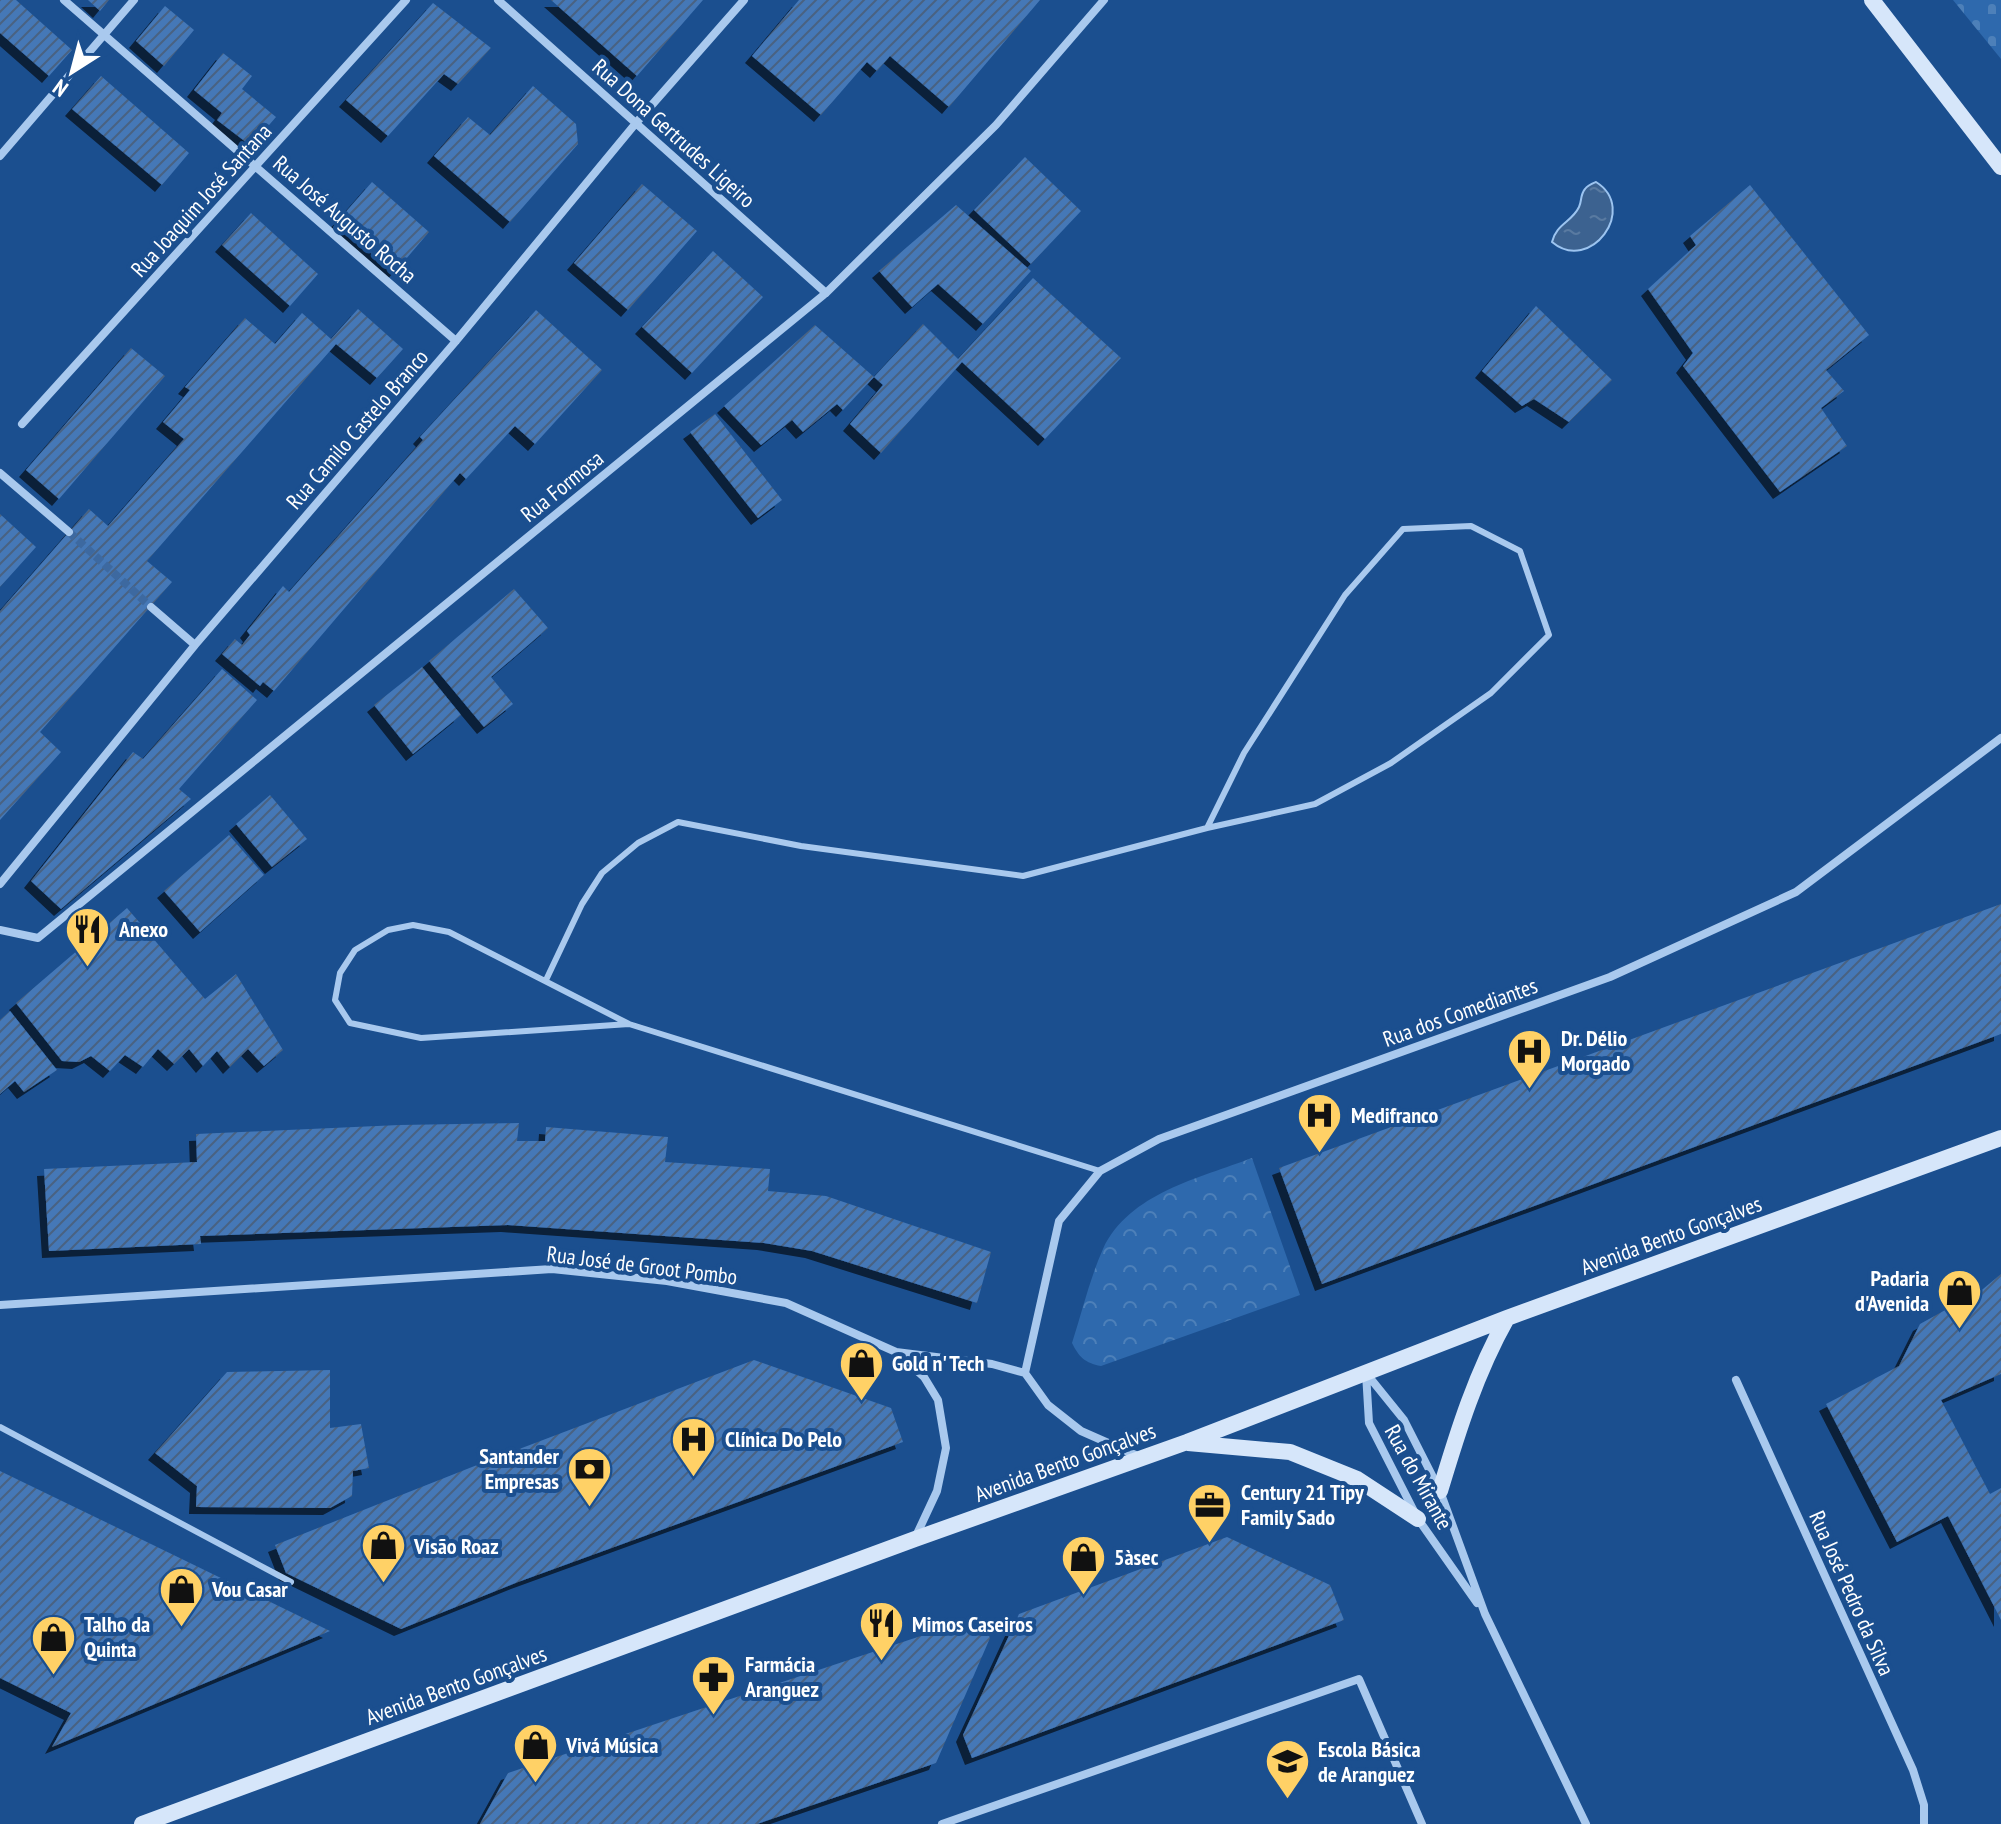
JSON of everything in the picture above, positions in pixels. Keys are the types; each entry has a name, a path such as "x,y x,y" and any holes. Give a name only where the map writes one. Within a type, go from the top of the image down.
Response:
{"main road":[{"path":"1872,0 2001,167"},
{"name":"Avenida Bento Gonçalves","path":"142,1824 1187,1442 1507,1318 2001,1138"},
{"path":"1440,1491 1467,1403 1507,1318"},
{"path":"1187,1442 1290,1452 1357,1479 1418,1519"}],"street":[{"name":"Rua José Augusto Rocha","path":"64,0 456,341"},
{"path":"0,156 134,0"},
{"name":"Rua Joaquim José Santana","path":"22,424 406,0"},
{"name":"Rua Dona Gertrudes Ligeiro","path":"498,0 826,293"},
{"name":"Rua Camilo Castelo Branco","path":"0,884 195,645 456,341 636,123 744,0"},
{"name":"Rua Formosa","path":"0,930 38,938 826,293 996,125 1104,0"},
{"path":"0,473 69,532"},
{"path":"151,607 195,645"},
{"name":"Rua dos Comediantes","path":"1025,1373 1059,1221 1100,1171 1159,1139 1610,977 1796,892 2001,738"},
{"name":"Rua José de Groot Pombo","path":"0,1305 552,1269 667,1281 786,1303 896,1352 992,1364 1025,1373"},
{"path":"896,1352 924,1377 938,1400 946,1448 937,1491 915,1539"},
{"path":"1025,1373 1048,1405 1081,1431 1140,1457"},
{"name":"Rua do Mirante","path":"1366,1373 1404,1420 1440,1491 1485,1614 1586,1824"},
{"name":"Rua do Mirante","path":"1366,1373 1369,1423 1418,1519 1485,1614"},
{"name":"Rua José Pedro da Silva","path":"1736,1380 1913,1770 1924,1805 1924,1824"},
{"path":"942,1824 1359,1679 1422,1824"}],"lane":[{"path":"546,980 582,904 602,873 638,843 678,822 801,846 1023,876 1207,828 1315,804 1391,763 1491,693 1549,635 1520,551 1471,526 1403,529 1345,595 1244,753 1207,828"},
{"path":"629,1024 421,1038 350,1023 335,1000 340,973 355,950 388,930 413,925 449,932 629,1024 1100,1171"},
{"path":"0,1427 291,1582"}],"green space":[{"path":"1953,0 2001,0 2001,59"},
{"path":"1252,1158 1300,1295 1101,1366 1083,1359 1072,1343 1098,1260 1115,1230 1130,1214 1168,1190"}],"water":[{"path":"1596,182 1608,194 1613,207 1611,221 1604,234 1594,244 1581,250 1567,250 1552,242 1557,231 1576,212 1585,189"}],"building":[{"path":"0,0 16,0 72,50 49,76 0,33"},
{"path":"88,0 109,0 100,11"},
{"path":"551,0 703,0 637,76"},
{"path":"799,0 1040,0 949,107 890,56 877,71 867,62 821,115 752,56"},
{"path":"433,3 491,48 458,84 444,74 388,136 346,100"},
{"path":"165,6 194,30 164,66 136,41"},
{"path":"223,53 252,76 242,89 276,117 251,146 217,120 222,113 194,90"},
{"path":"101,76 189,153 162,185 72,109"},
{"path":"533,86 576,124 578,144 510,222 434,156 468,117 490,135"},
{"path":"1025,157 1081,211 1031,264 974,210"},
{"path":"372,182 429,232 394,273 336,223"},
{"path":"642,184 697,231 628,310 574,263"},
{"path":"1750,185 1869,335 1826,370 1844,391 1821,408 1847,446 1780,492 1683,366 1693,353 1648,289 1696,245 1690,236"},
{"path":"956,205 1031,271 983,324 938,284 912,307 879,271"},
{"path":"251,213 318,274 290,306 222,245"},
{"path":"713,251 763,297 692,373 642,327"},
{"path":"1033,278 1121,358 1045,439 962,362 881,453 850,424 883,385 874,377 923,324 958,359"},
{"path":"1536,306 1612,380 1569,422 1534,399 1522,406 1482,371"},
{"path":"358,309 403,349 377,378 336,344 147,561 172,582 40,732 61,752 0,820 0,611 89,509 108,526 184,439 163,422 190,390 185,387 245,318 275,344 302,313 331,339"},
{"path":"536,310 602,370 535,444 515,426 466,479 460,473 274,691 263,682 260,686 222,654 235,639 242,645 250,635 247,631 283,586 289,592 423,440 420,437"},
{"path":"815,325 874,377 843,410 837,404 803,432 792,420 761,445 724,406"},
{"path":"131,348 165,376 59,499 26,470"},
{"path":"715,414 782,500 758,518 690,432"},
{"path":"0,514 36,547 0,587"},
{"path":"514,589 548,628 491,677 513,704 484,727 429,661"},
{"path":"422,667 461,715 413,754 374,705"},
{"path":"222,669 257,700 179,789 191,799 61,909 31,881 133,752 143,759"},
{"path":"270,795 307,839 272,867 236,824"},
{"path":"229,835 264,875 200,932 164,891"},
{"path":"2001,904 2001,1034 1322,1284 1279,1168"},
{"path":"127,908 205,999 236,974 283,1050 264,1066 248,1049 230,1067 217,1051 203,1066 189,1049 174,1064 158,1049 143,1067 125,1055 110,1071 91,1056 79,1062 62,1061 16,1003"},
{"path":"10,1011 57,1070 24,1092 15,1081 0,1094 0,1020"},
{"path":"519,1123 517,1141 545,1141 546,1127 668,1137 665,1162 770,1169 768,1191 826,1196 991,1252 977,1303 812,1251 764,1243 508,1225 200,1236 201,1244 49,1251 44,1169 197,1162 196,1134"},
{"path":"2001,1274 2001,1374 1941,1400 1990,1494 2001,1488 2001,1620 1948,1516 1897,1542 1826,1404 1899,1366 1920,1324 1983,1289"},
{"path":"754,1360 891,1408 903,1442 518,1582 401,1629 286,1573 275,1545"},
{"path":"330,1370 330,1428 361,1424 369,1468 353,1471 352,1496 330,1508 196,1507 197,1486 155,1453 227,1372"},
{"path":"0,1471 330,1631 52,1747 71,1713 0,1678"},
{"path":"1227,1537 1330,1585 1344,1620 972,1758 963,1735 1019,1614"},
{"path":"981,1616 990,1638 936,1763 757,1824 480,1824 508,1773"}],"tunnel":[{"path":"69,532 151,607"}],"place":[{"name":"Anexo","path":"88,968"},
{"name":"Dr. Délio Morgado","path":"1530,1090"},
{"name":"Medifranco","path":"1320,1154"},
{"name":"Padaria d'Avenida","path":"1960,1330"},
{"name":"Gold n' Tech","path":"861,1402"},
{"name":"Clínica Do Pelo","path":"694,1478"},
{"name":"Santander Empresas","path":"590,1508"},
{"name":"Century 21 Tipy Family Sado","path":"1210,1544"},
{"name":"Visão Roaz","path":"383,1585"},
{"name":"5àsec","path":"1083,1596"},
{"name":"Vou Casar","path":"181,1628"},
{"name":"Mimos Caseiros","path":"881,1663"},
{"name":"Talho da Quinta","path":"53,1676"},
{"name":"Farmácia Aranguez","path":"714,1716"},
{"name":"Vivá Música","path":"535,1784"},
{"name":"Escola Básica de Aranguez","path":"1287,1801"}]}
